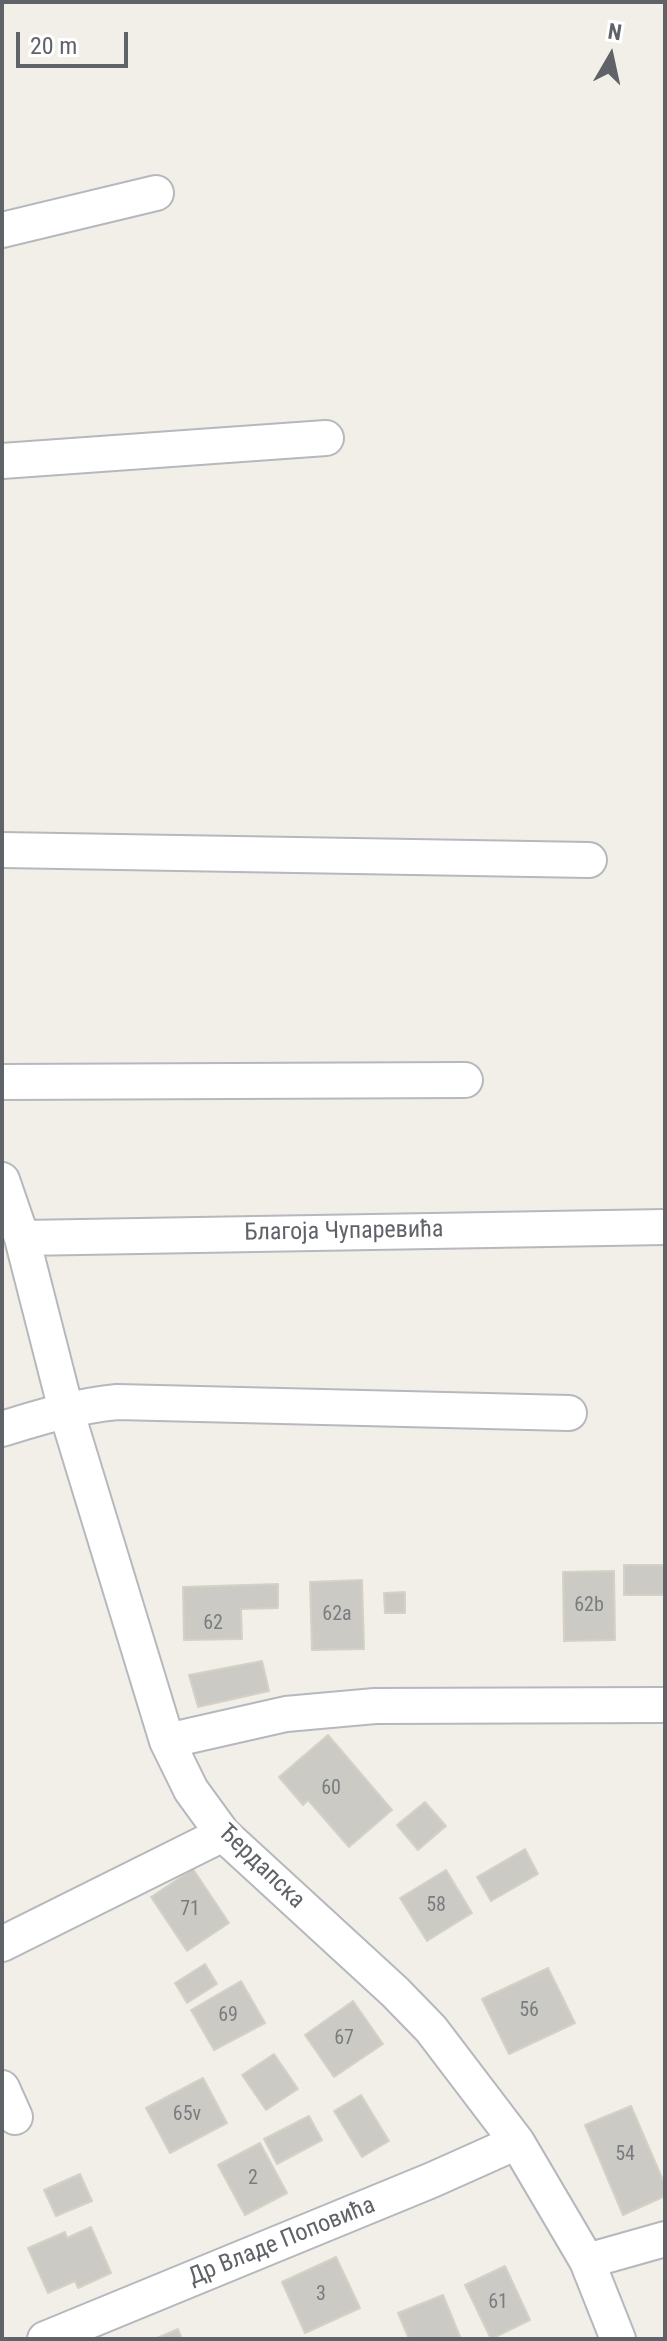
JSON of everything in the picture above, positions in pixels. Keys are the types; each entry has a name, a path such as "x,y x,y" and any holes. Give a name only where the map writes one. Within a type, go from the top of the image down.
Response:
{"street":[{"path":"2,230 156,193"},
{"path":"2,461 326,438"},
{"path":"2,850 589,860"},
{"path":"2,1082 465,1080"},
{"name":"Ђердапска","path":"2,1180 22,1238 66,1410 167,1741 191,1790 223,1834 431,2029 517,2142 587,2261 618,2339"},
{"name":"Благоја Чупаревића","path":"22,1238 665,1227"},
{"path":"2,1429 66,1410 117,1402 569,1413"},
{"path":"167,1741 286,1714 375,1706 665,1705"},
{"path":"2,1944 223,1834"},
{"name":"Др Владе Поповића","path":"45,2339 517,2142"},
{"path":"587,2261 665,2239"}],"building":[{"path":"624,1565 665,1565 665,1595 624,1595"},
{"path":"614,1571 615,1640 564,1641 563,1572"},
{"path":"362,1580 364,1649 312,1650 310,1582"},
{"path":"278,1584 278,1608 241,1609 242,1639 184,1640 183,1587"},
{"path":"405,1592 405,1613 385,1613 384,1593"},
{"path":"262,1661 269,1691 198,1707 189,1675"},
{"path":"328,1735 392,1810 349,1847 308,1800 303,1805 279,1777"},
{"path":"425,1802 446,1826 418,1850 397,1825"},
{"path":"525,1849 538,1874 491,1901 477,1877"},
{"path":"193,1869 229,1923 187,1951 151,1897"},
{"path":"446,1870 472,1913 427,1941 400,1898"},
{"path":"205,1964 217,1984 187,2003 175,1983"},
{"path":"548,1968 575,2023 509,2054 482,1999"},
{"path":"241,1981 265,2023 214,2050 191,2010"},
{"path":"353,2001 383,2044 334,2077 305,2035"},
{"path":"274,2054 298,2089 266,2110 242,2075"},
{"path":"203,2078 227,2123 170,2153 146,2108"},
{"path":"361,2095 389,2141 362,2157 334,2111"},
{"path":"631,2106 665,2185 665,2196 623,2215 585,2125"},
{"path":"309,2116 322,2140 277,2164 264,2139"},
{"path":"260,2143 287,2193 245,2215 218,2165"},
{"path":"80,2174 92,2201 56,2216 44,2190"},
{"path":"91,2227 111,2273 78,2288 75,2281 48,2293 28,2248 65,2232 67,2238"},
{"path":"336,2257 360,2308 305,2333 282,2282"},
{"path":"505,2266 530,2320 491,2339 465,2285"},
{"path":"443,2295 461,2339 409,2339 398,2313"},
{"path":"178,2329 182,2339 155,2339"}]}
